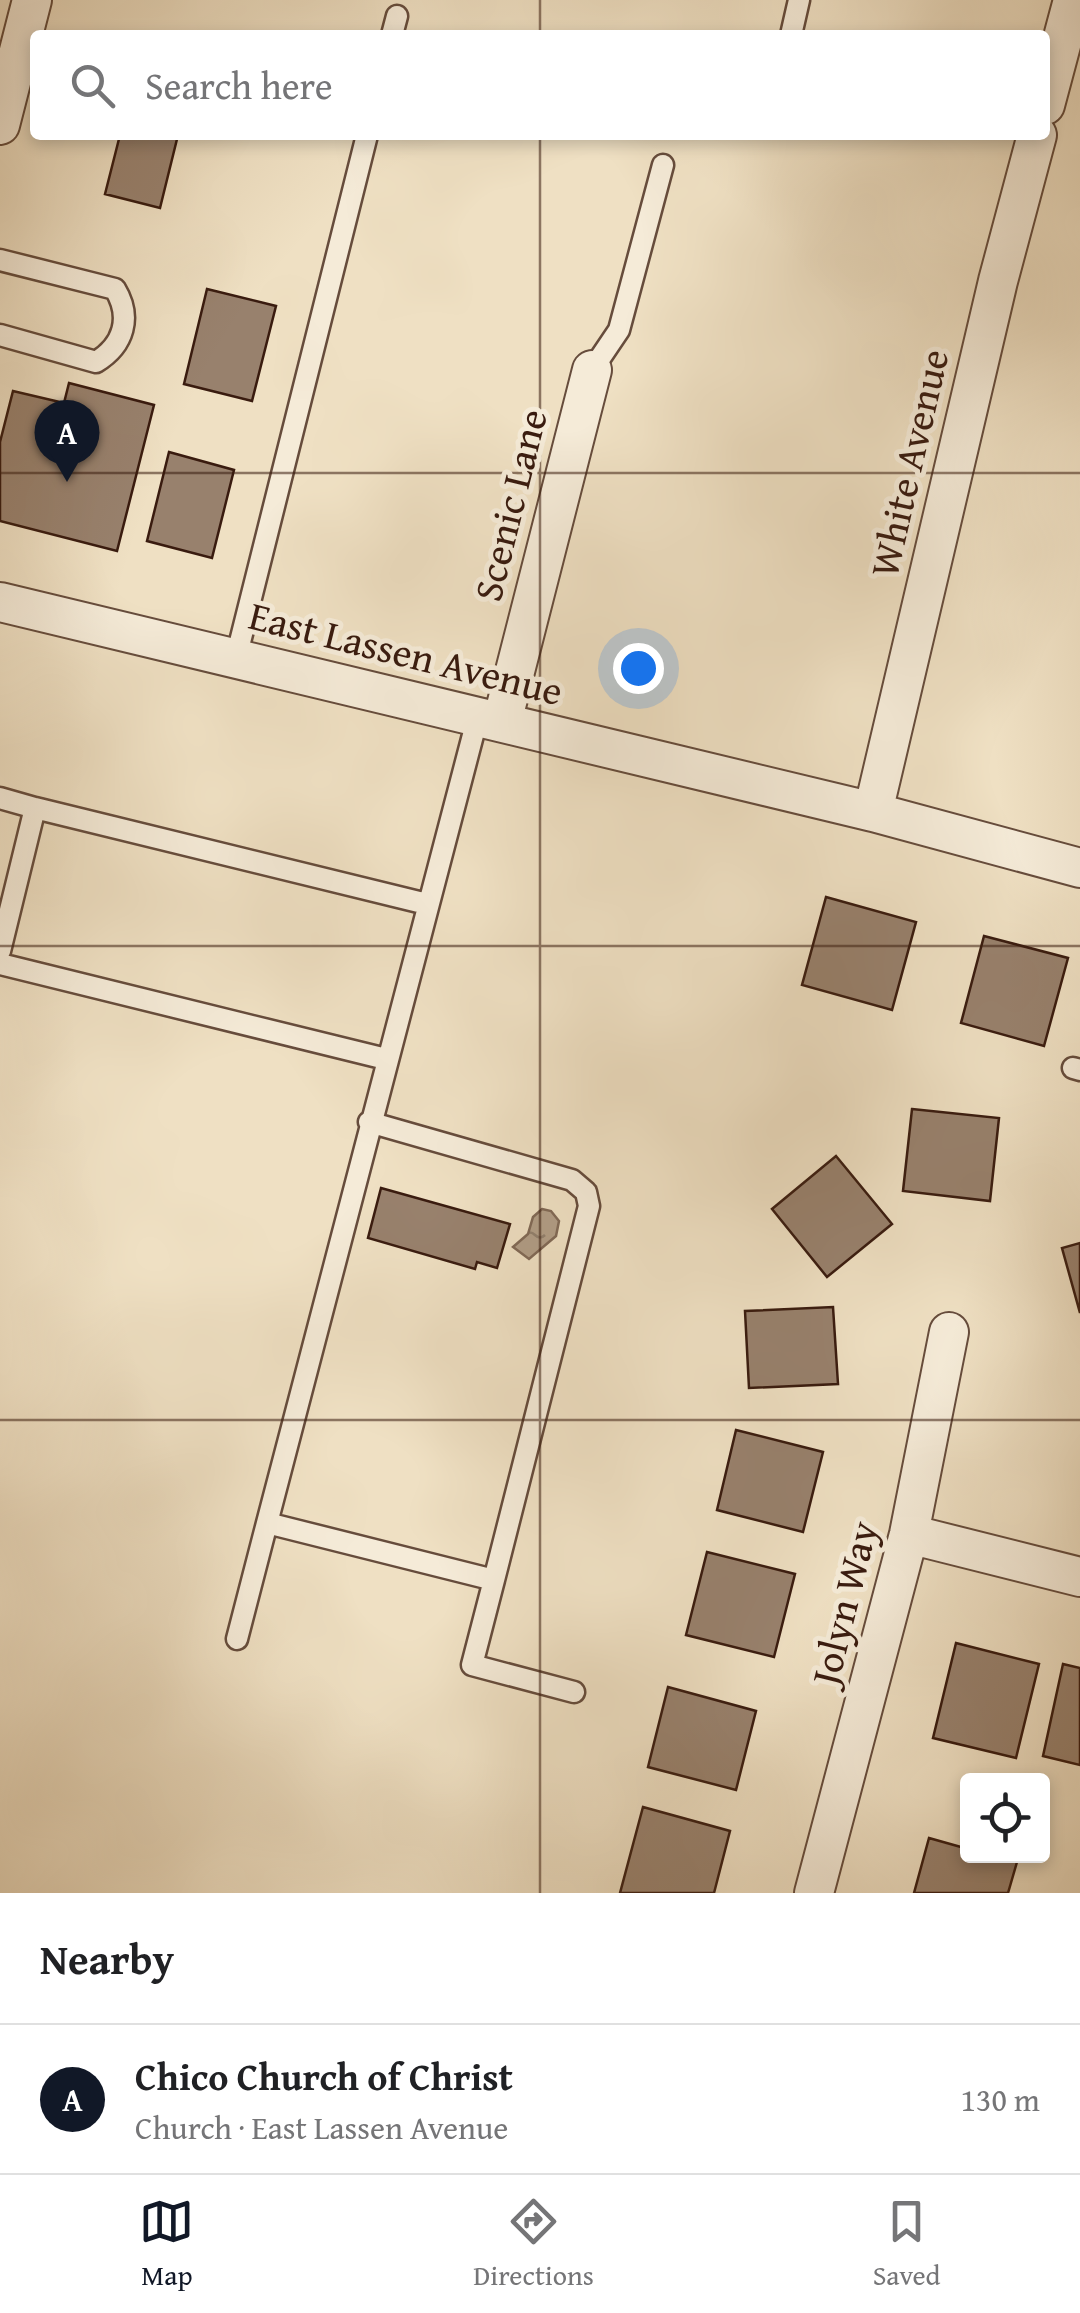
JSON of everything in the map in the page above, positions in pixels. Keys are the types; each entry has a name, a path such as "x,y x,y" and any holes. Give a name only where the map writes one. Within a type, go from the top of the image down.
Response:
{"street":[{"path":"0,125 32,0"},
{"path":"1050,86 1073,0"},
{"name":"White Avenue","path":"873,812 994,299 1036,140"},
{"name":"Scenic Lane","path":"490,718 592,370"},
{"name":"East Lassen Avenue","path":"0,602 873,812 1080,868"},
{"name":"Jolyn Way","path":"814,1893 909,1534 949,1332"},
{"path":"909,1534 1080,1578"}],"lane":[{"path":"791,30 799,0"},
{"path":"236,658 366,140"},
{"path":"592,370 620,330 663,165"},
{"path":"0,260 115,289 124,312 121,336 106,356 96,362 0,336"},
{"path":"237,1639 427,904 490,718"},
{"path":"0,798 427,904"},
{"path":"0,950 35,808"},
{"path":"0,964 386,1059"},
{"path":"369,1122 572,1180 586,1192 589,1206 472,1665 574,1692"},
{"path":"267,1523 494,1580"}],"water":[{"path":"542,1209 551,1211 559,1221 556,1236 529,1259 513,1247 528,1234 533,1217"}],"building":[{"path":"119,140 177,140 160,208 105,194"},
{"path":"207,289 276,306 252,401 184,384"},
{"path":"69,383 154,405 117,551 0,521 0,442 13,391 64,403"},
{"path":"169,452 234,470 212,558 147,541"},
{"path":"826,897 916,922 892,1010 802,985"},
{"path":"984,936 1068,958 1044,1046 961,1023"},
{"path":"912,1109 999,1118 990,1201 903,1191"},
{"path":"836,1156 892,1224 827,1277 772,1209"},
{"path":"381,1188 510,1224 497,1268 477,1262 475,1269 368,1238"},
{"path":"1080,1243 1080,1313 1062,1248"},
{"path":"833,1307 838,1384 749,1388 745,1311"},
{"path":"736,1430 823,1452 803,1532 717,1510"},
{"path":"707,1552 795,1574 774,1657 686,1635"},
{"path":"956,1643 1039,1664 1016,1758 933,1738"},
{"path":"1063,1664 1080,1668 1080,1765 1043,1756"},
{"path":"668,1687 756,1711 736,1790 648,1767"},
{"path":"643,1807 730,1831 714,1893 620,1893"},
{"path":"929,1838 960,1847 960,1863 1017,1863 1008,1893 914,1893"}],"place":[{"name":"Chico Church of Christ","path":"67,482"}]}
